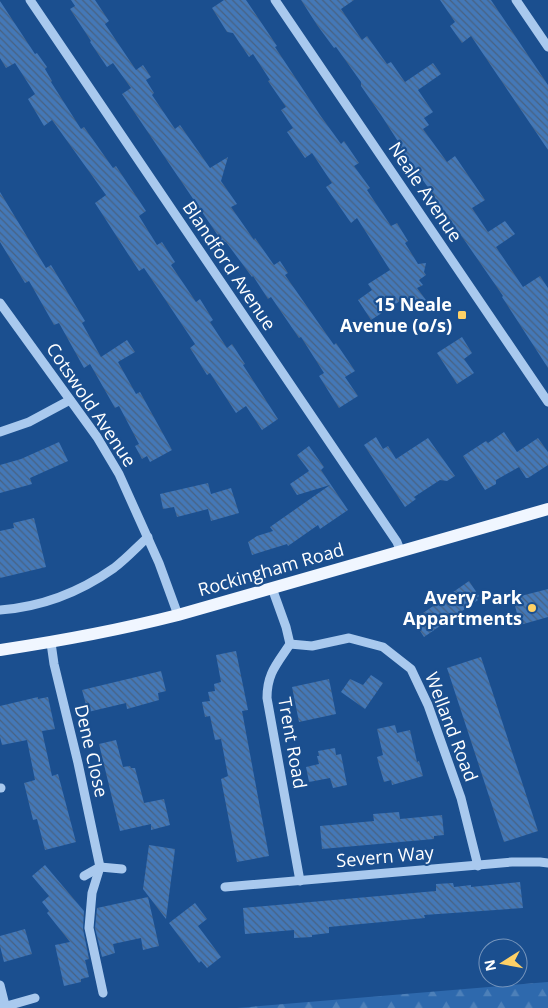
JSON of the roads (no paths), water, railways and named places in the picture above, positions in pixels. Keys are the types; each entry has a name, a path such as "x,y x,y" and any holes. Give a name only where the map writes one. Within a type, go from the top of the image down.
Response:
{"main road":[{"name":"Rockingham Road","path":"0,650 51,643 178,615 548,509"}],"street":[{"name":"Blandford Avenue","path":"30,0 397,542 400,550"},
{"name":"Neale Avenue","path":"275,0 548,402"},
{"path":"516,0 548,47"},
{"name":"Cotswold Avenue","path":"0,302 97,437 119,474 172,594 178,615"},
{"path":"0,432 29,422 70,400"},
{"path":"0,610 21,608 58,598 96,579 116,566 148,537"},
{"path":"272,588 290,644"},
{"name":"Welland Road","path":"290,644 312,646 349,638 383,647 411,669 428,705 461,798 478,866"},
{"name":"Dene Close","path":"51,643 54,664 78,763 100,867"},
{"name":"Trent Road","path":"290,644 272,671 267,683 267,698 300,881"},
{"name":"Severn Way","path":"225,887 512,862 540,862 548,864"},
{"path":"100,867 92,893 88,928 102,993"},
{"path":"84,876 100,867 122,869"},
{"path":"0,985 3,1006 35,998"}],"place":[{"name":"15 Neale Avenue (o/s)","path":"462,315"},
{"name":"Avery Park Appartments","path":"532,608"}]}
